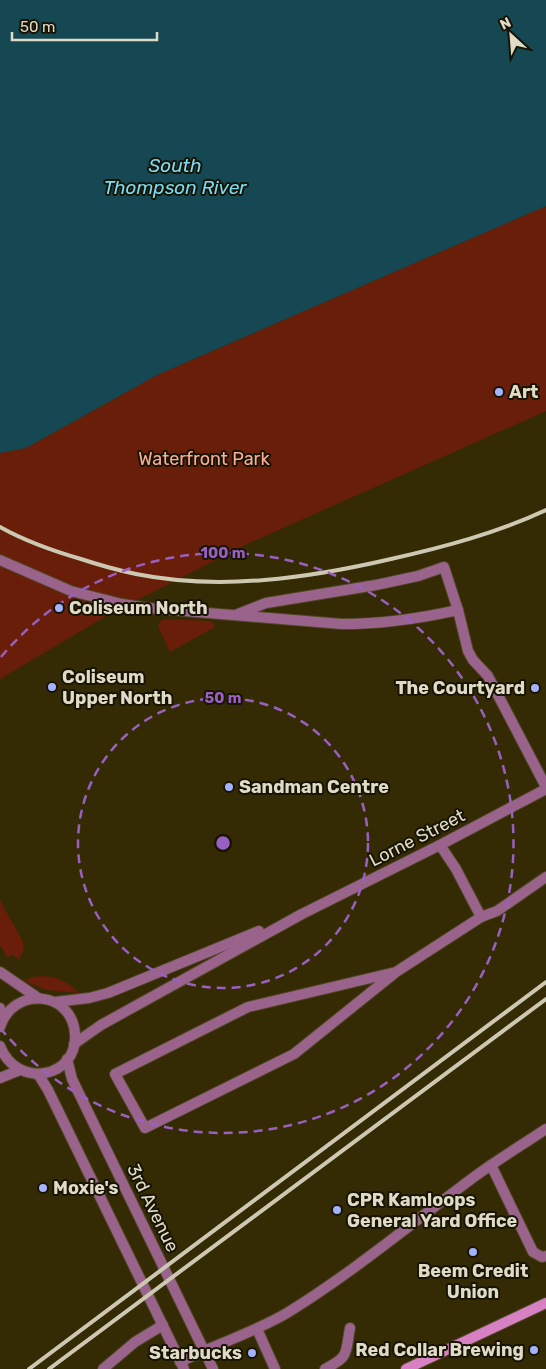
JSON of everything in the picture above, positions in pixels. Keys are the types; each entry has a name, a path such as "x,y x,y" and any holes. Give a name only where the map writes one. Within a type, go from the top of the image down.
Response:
{"main road":[{"path":"406,1369 546,1303"}],"street":[{"path":"0,560 71,591 96,599 141,608 366,624 412,620 458,610"},
{"path":"235,615 266,603 376,585 444,568 458,610 470,656 488,676 546,788"},
{"name":"Lorne Street","path":"74,1044 101,1025 302,914 440,845 546,788"},
{"path":"440,845 456,869 481,917"},
{"path":"396,972 248,1007 115,1074 144,1128 294,1054 396,972 481,917 497,910 546,877"},
{"name":"Lorne Street","path":"38,998 55,1002 89,998 108,993 302,914"},
{"path":"0,972 38,998"},
{"path":"1,1023 8,1011 17,1004 26,999 38,998"},
{"path":"0,1046 4,1056 20,1070 38,1074 49,1072 59,1067 67,1059 74,1044 75,1034 69,1016 55,1002"},
{"path":"0,1008 1,1023"},
{"name":"3rd Avenue","path":"67,1059 72,1079 212,1369"},
{"path":"0,1078 20,1070"},
{"path":"38,1074 48,1090 182,1365 204,1350 257,1329 286,1313 335,1281 490,1165 546,1129"},
{"path":"490,1165 533,1252 542,1257 546,1256"},
{"path":"103,1369 135,1342 163,1325"},
{"path":"325,1369 345,1357 350,1328"},
{"path":"257,1329 275,1369"}],"green space":[{"name":"Waterfront Park","path":"546,206 546,411 247,544 106,616 0,679 0,453 26,448 157,375"},
{"path":"162,619 212,621 215,627 170,652 158,626"},
{"path":"0,900 23,942 24,949 19,960 13,955 8,958 0,945"},
{"path":"46,976 58,979 69,984 79,993 47,990 24,981 32,977"}],"water":[{"name":"South Thompson River","path":"0,0 546,0 546,206 157,375 26,448 0,453"}],"railway":[{"path":"0,527 19,537 50,549 122,571 168,579 232,582 296,577 328,572 431,550 509,526 546,510"},
{"path":"29,1369 546,982"},
{"path":"49,1369 546,999"}],"place":[{"name":"Art","path":"499,392"},
{"name":"Coliseum North","path":"59,608"},
{"name":"Coliseum Upper North","path":"52,687"},
{"name":"The Courtyard","path":"535,688"},
{"name":"Sandman Centre","path":"229,787"},
{"name":"Moxie's","path":"43,1188"},
{"name":"CPR Kamloops General Yard Office","path":"337,1210"},
{"name":"Beem Credit Union","path":"473,1252"},
{"name":"Red Collar Brewing","path":"534,1350"},
{"name":"Starbucks","path":"252,1353"}]}
